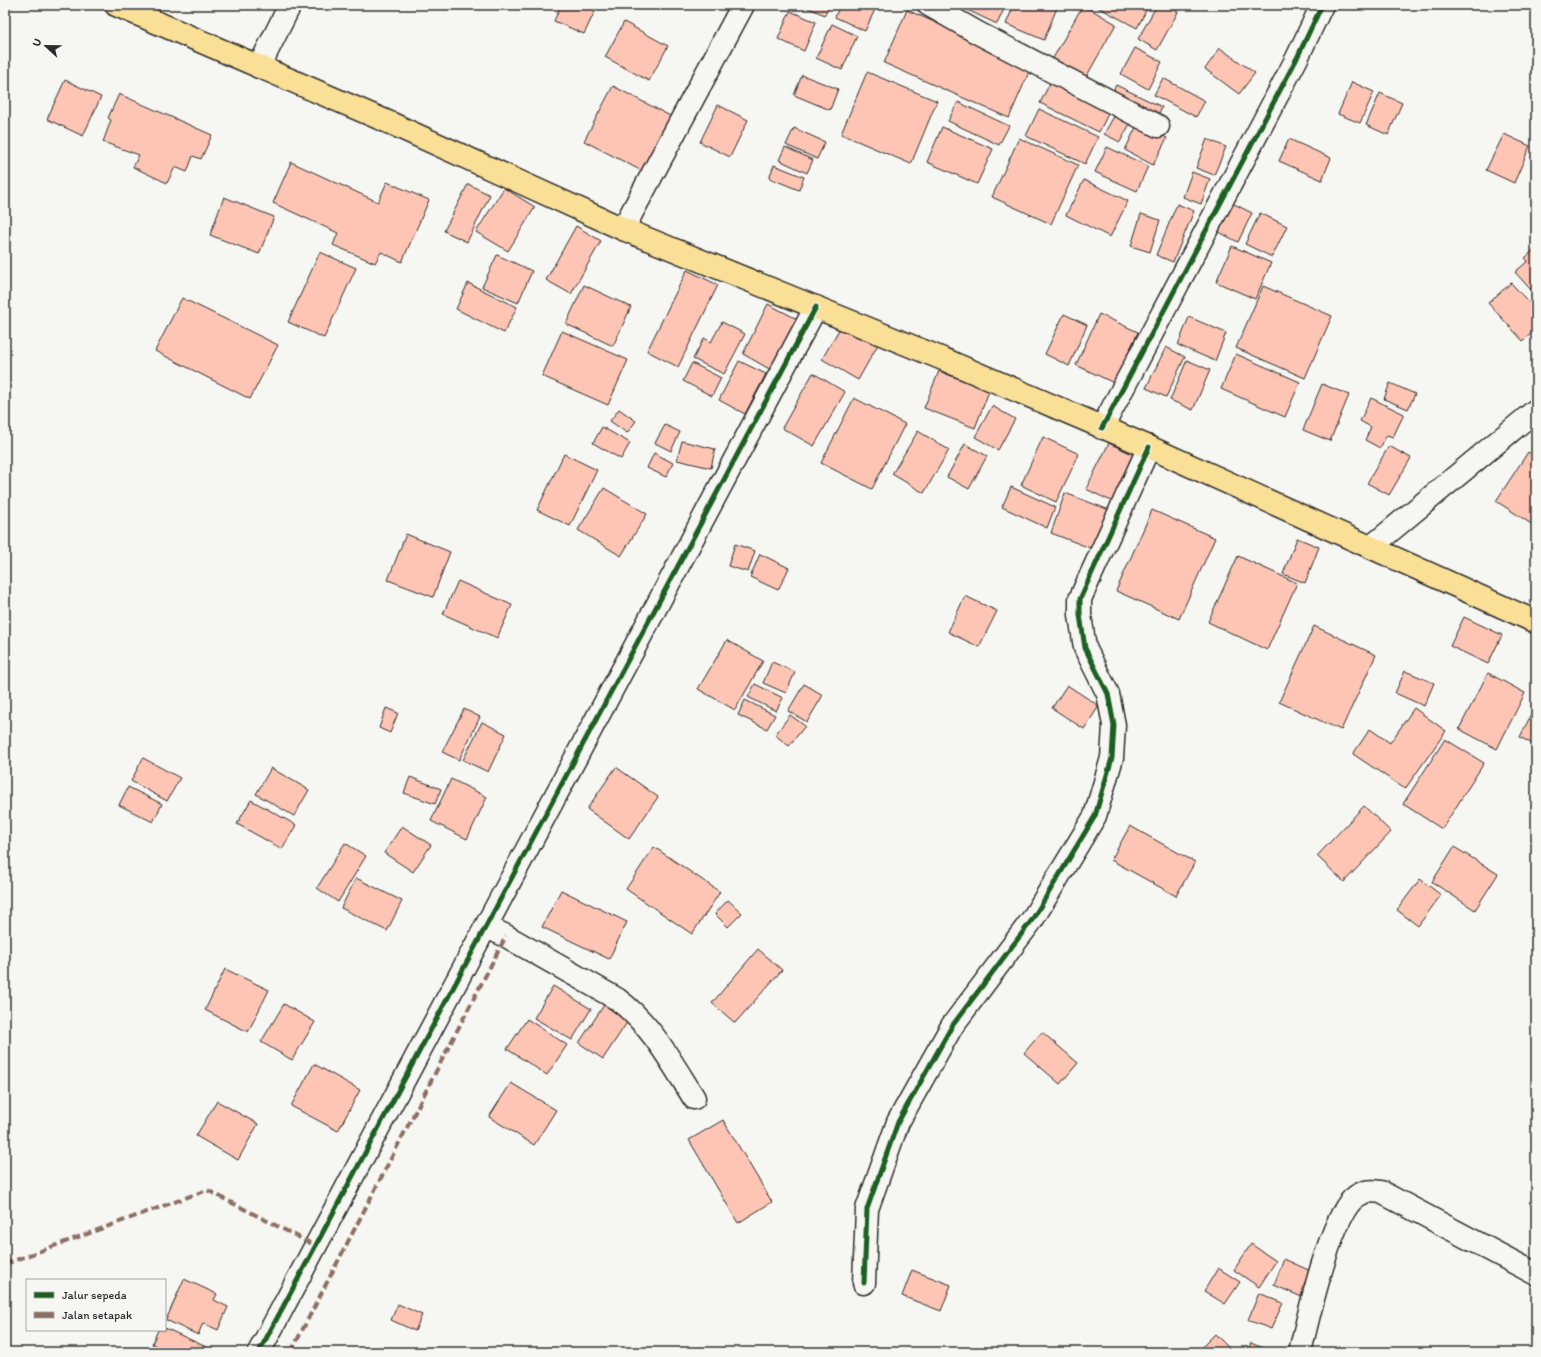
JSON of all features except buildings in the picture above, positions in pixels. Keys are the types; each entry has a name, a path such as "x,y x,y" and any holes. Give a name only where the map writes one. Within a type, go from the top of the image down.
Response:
{"main road":[{"path":"116,5 388,122 623,229 816,307 1149,448 1536,622"}],"street":[{"path":"259,67 290,5"},
{"path":"623,229 743,5"},
{"path":"929,5 985,36 1158,126"},
{"path":"1102,428 1297,58 1322,5"},
{"path":"259,1352 487,927 530,842 816,307"},
{"path":"1372,547 1536,410"},
{"path":"864,1283 867,1209 898,1122 952,1026 1032,920 1095,816 1112,758 1114,725 1108,694 1085,648 1080,615 1080,599 1149,448"},
{"path":"487,927 506,936 617,999 629,1008 657,1041 694,1098"},
{"path":"1300,1352 1306,1324 1328,1248 1340,1219 1352,1199 1363,1192 1372,1190 1381,1192 1536,1274"}],"marked path":[{"path":"291,1352 506,936"},
{"path":"5,1264 207,1190 316,1246"}],"cycle path":[{"path":"1102,428 1297,58 1322,5"},
{"path":"259,1352 816,307"},
{"path":"864,1283 867,1209 898,1122 952,1026 1032,920 1095,816 1112,758 1114,725 1108,694 1085,648 1080,615 1080,599 1149,447"}]}
